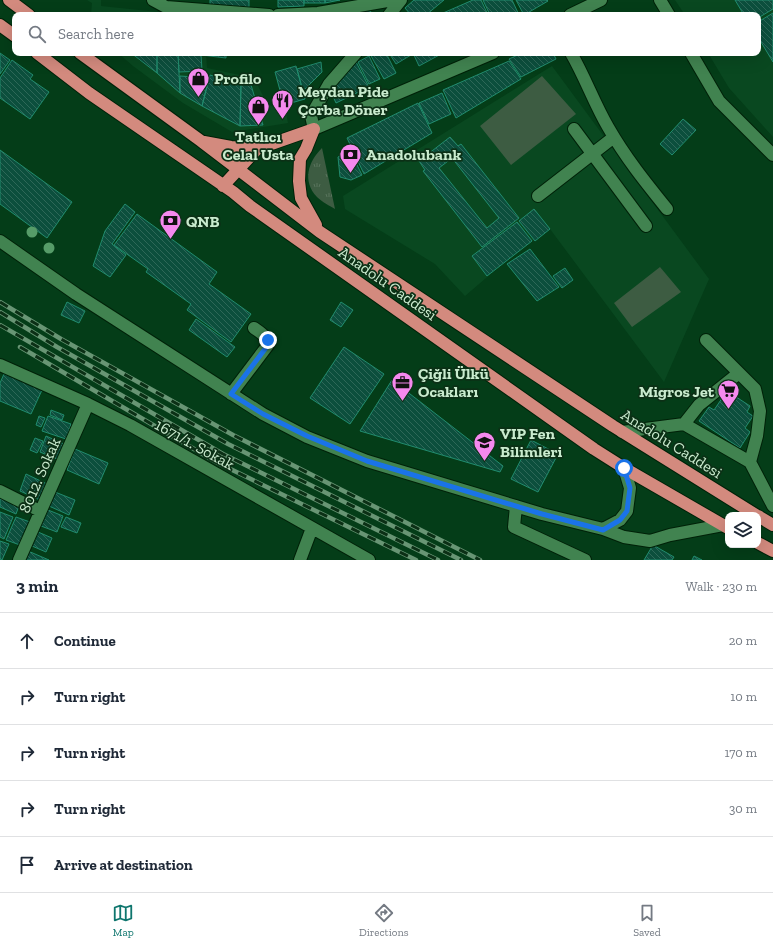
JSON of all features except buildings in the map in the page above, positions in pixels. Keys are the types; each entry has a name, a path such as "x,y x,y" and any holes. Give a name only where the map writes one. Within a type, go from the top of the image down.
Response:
{"highway":[{"path":"9,0 25,12"},
{"path":"0,25 12,34"},
{"name":"Anadolu Caddesi","path":"41,56 89,93 575,435 624,468 725,527"},
{"name":"Anadolu Caddesi","path":"84,56 201,141 320,232 622,432 751,512"},
{"path":"201,141 231,147 257,149 314,129"},
{"path":"314,129 306,149 300,159 299,181 301,198 320,232"},
{"path":"223,186 257,149"},
{"name":"Anadolu Caddesi","path":"761,518 773,525"},
{"path":"761,545 773,551"}],"street":[{"path":"153,0 166,8 225,12"},
{"path":"391,12 401,0"},
{"path":"576,12 601,0"},
{"path":"660,0 667,12"},
{"path":"318,12 386,1 386,12"},
{"path":"353,56 325,90 311,116 314,129 486,56"},
{"path":"573,56 614,137 667,210"},
{"path":"693,56 719,101 773,155"},
{"path":"574,129 646,226"},
{"path":"538,196 614,137"},
{"path":"0,241 76,294 263,414 307,436 367,461 624,537 650,541 670,535 725,527"},
{"path":"231,394 268,345 268,340 264,335 254,328"},
{"path":"706,340 755,389 760,410 750,462"},
{"name":"1671/1. Sokak","path":"0,365 88,404 130,425 369,560"},
{"path":"684,424 699,405 739,373"},
{"name":"8012. Sokak","path":"19,560 88,404"},
{"path":"622,432 684,424 750,462 773,506"},
{"path":"603,530 620,520 627,511 630,488 624,468"},
{"path":"0,491 40,511"},
{"path":"516,506 514,527 585,560"},
{"path":"300,560 312,528"}],"shaded area":[{"path":"87,0 101,0 101,6 158,12 91,12 92,3"},
{"path":"675,0 773,0 773,137 729,88 710,56 761,56 761,12 683,12"},
{"path":"121,56 206,56 207,68 254,78 267,104 286,112 288,123 232,132 183,103"},
{"path":"552,66 709,279 664,382 550,229 514,254 465,296 435,264 345,209 343,196"}],"green space":[{"path":"542,76 576,114 511,165 480,126"},
{"path":"322,148 335,209 317,197 309,185 308,178 310,165 317,153"},
{"path":"660,267 681,292 632,327 614,303"}],"railway":[{"path":"0,302 61,339 233,435 480,560"},
{"path":"0,312 57,347 228,444 461,560"},
{"path":"0,325 223,454 438,560"},
{"path":"20,347 218,463 416,560"}],"place":[{"name":"Profilo","path":"198,98"},
{"name":"Meydan Pide Çorba Döner","path":"282,120"},
{"name":"Tatlıcı Celal Usta","path":"258,126"},
{"name":"Anadolubank","path":"350,174"},
{"name":"QNB","path":"170,240"},
{"name":"Çiğli Ülkü Ocakları","path":"403,402"},
{"name":"Migros Jet","path":"729,410"},
{"name":"VIP Fen Bilimleri","path":"484,462"}],"route":[{"path":"268,340 268,345 231,394 263,414 307,436 367,461 542,514 603,530 620,520 627,511 630,488 624,468"}]}
